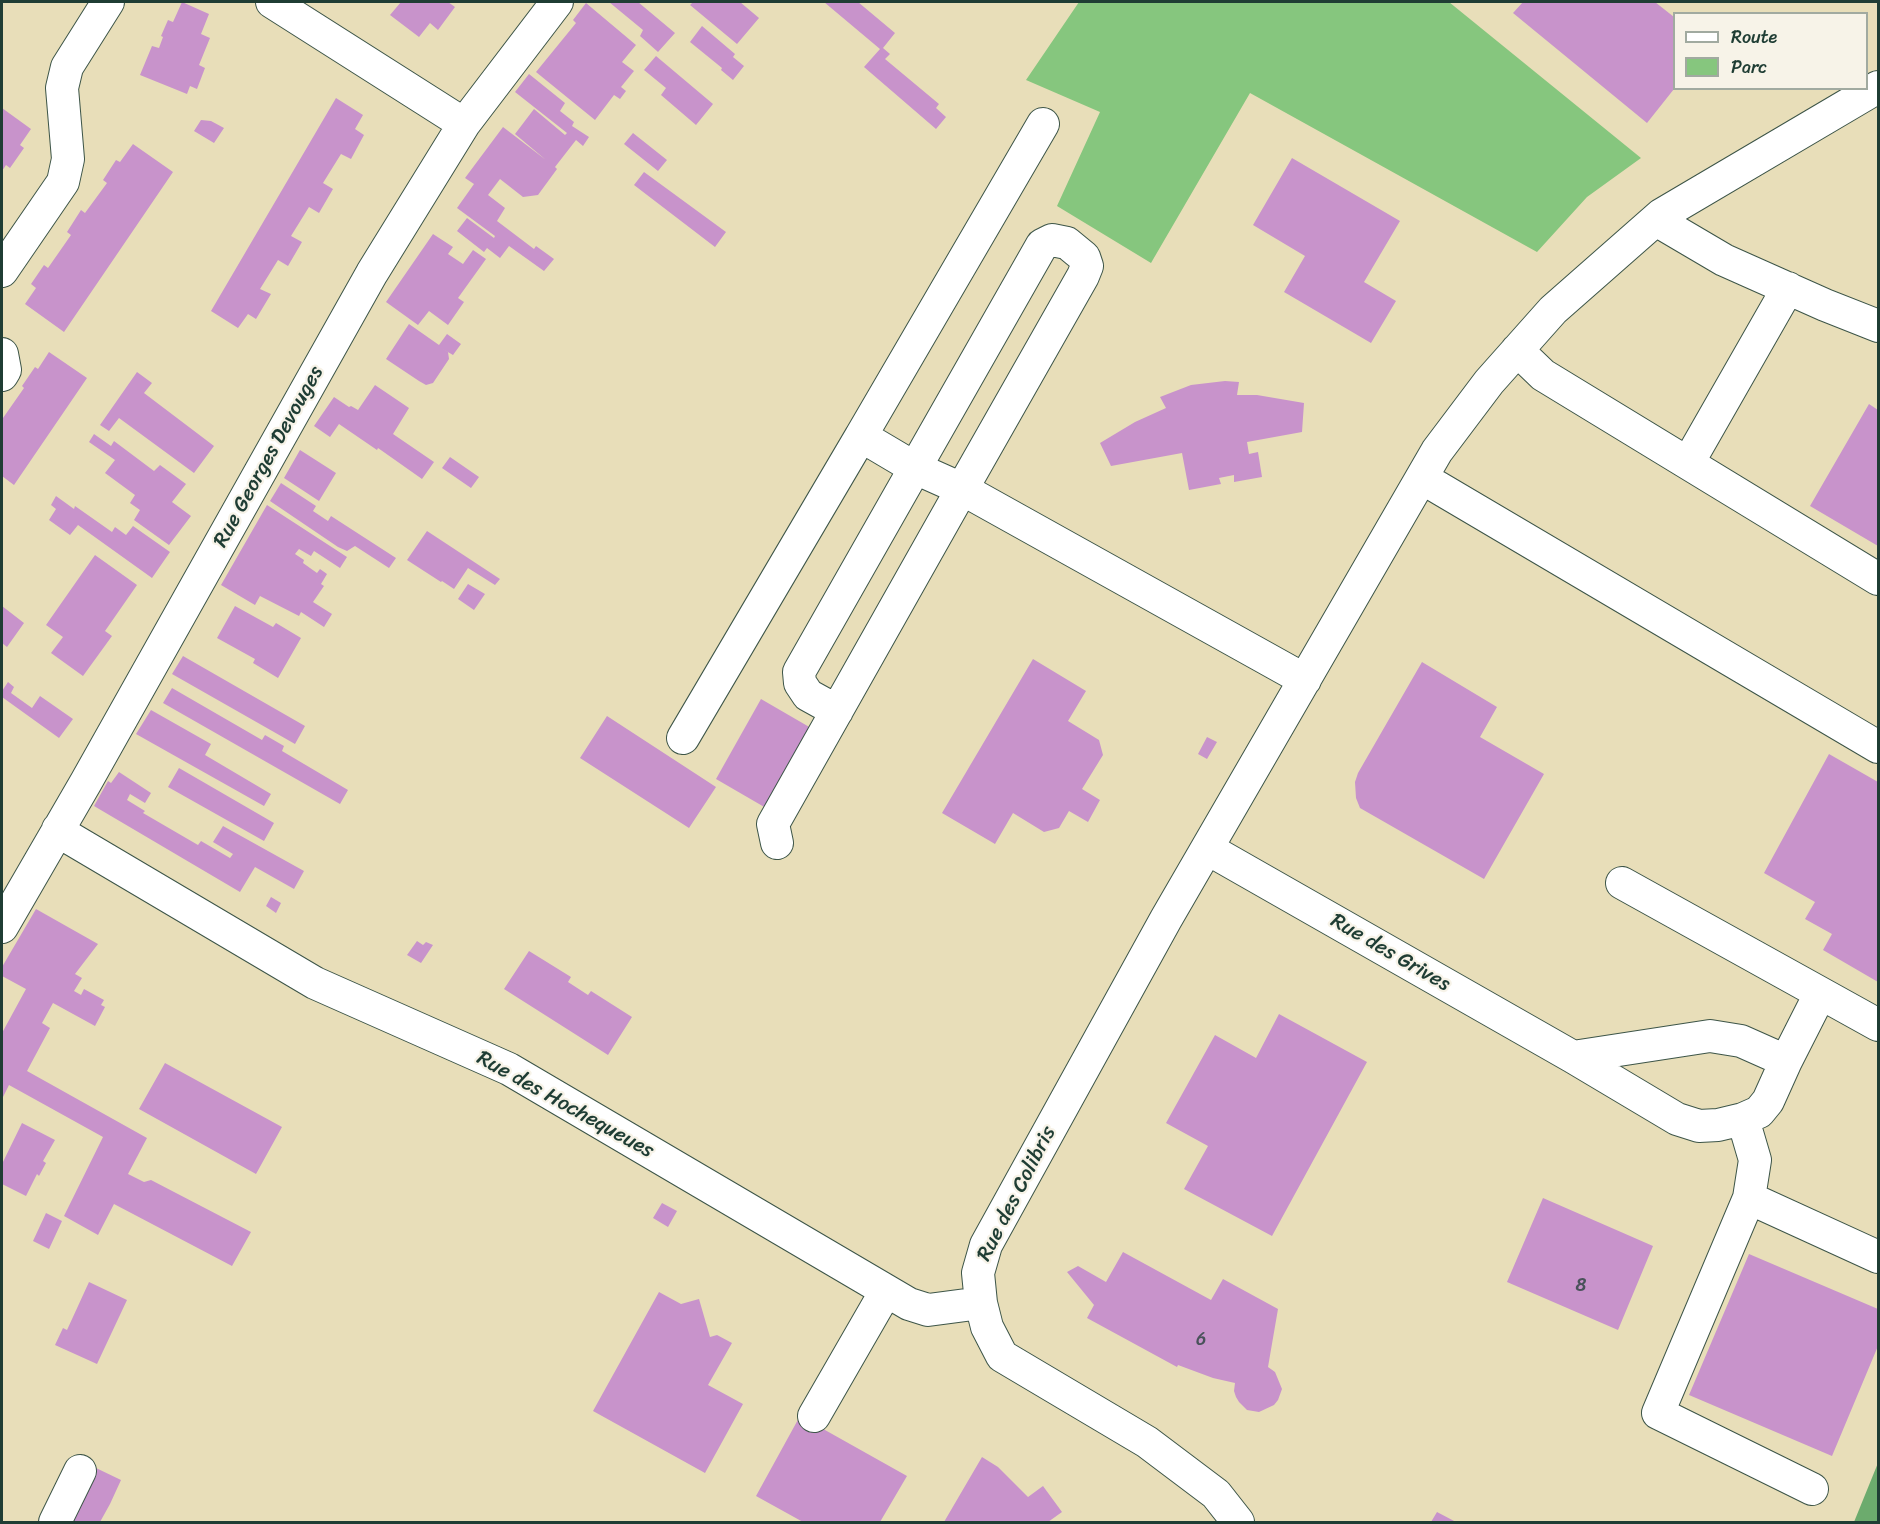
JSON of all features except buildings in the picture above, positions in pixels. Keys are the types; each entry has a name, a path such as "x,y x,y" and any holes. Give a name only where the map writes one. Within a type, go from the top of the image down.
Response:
{"street":[{"path":"2,271 63,182 68,159 62,88 67,67 108,2"},
{"path":"272,2 464,124"},
{"name":"Rue Georges Devouges","path":"2,927 372,273 464,124 557,2"},
{"name":"Rue des Colibris","path":"1238,1522 1216,1494 1147,1442 1002,1356 987,1327 981,1303 978,1273 986,1245 1166,919 1437,452 1490,382 1553,310 1661,215 1747,167 1878,87"},
{"path":"683,738 1043,124"},
{"path":"1656,220 1725,260 1878,326"},
{"path":"777,843 773,824 837,711 962,489 1083,276 1087,266 1084,257 1067,243 1052,240 1042,245 800,672 800,683 808,695 837,711"},
{"path":"1688,463 1788,288"},
{"path":"1517,350 1543,375 1878,579"},
{"path":"2,354 5,370 2,375"},
{"path":"861,436 915,468 962,489 1305,680"},
{"path":"1422,478 1878,747"},
{"name":"Rue des Hochequeues","path":"58,829 315,982 509,1069 909,1304 928,1310 981,1303"},
{"name":"Rue des Grives","path":"1208,849 1574,1057 1677,1119 1699,1126 1718,1125 1743,1119 1759,1112 1768,1101 1820,994"},
{"path":"1623,883 1878,1026"},
{"path":"1574,1057 1710,1036 1741,1041 1786,1061"},
{"path":"1743,1119 1755,1160 1749,1198 1658,1413 1812,1489"},
{"path":"1749,1198 1878,1257"},
{"path":"814,1416 886,1291"},
{"path":"55,1522 80,1470"}],"green space":[{"path":"1079,2 1449,2 1641,158 1587,197 1537,252 1250,93 1151,263 1057,206 1100,112 1026,80"},
{"path":"1878,1463 1878,1522 1854,1522"}]}
